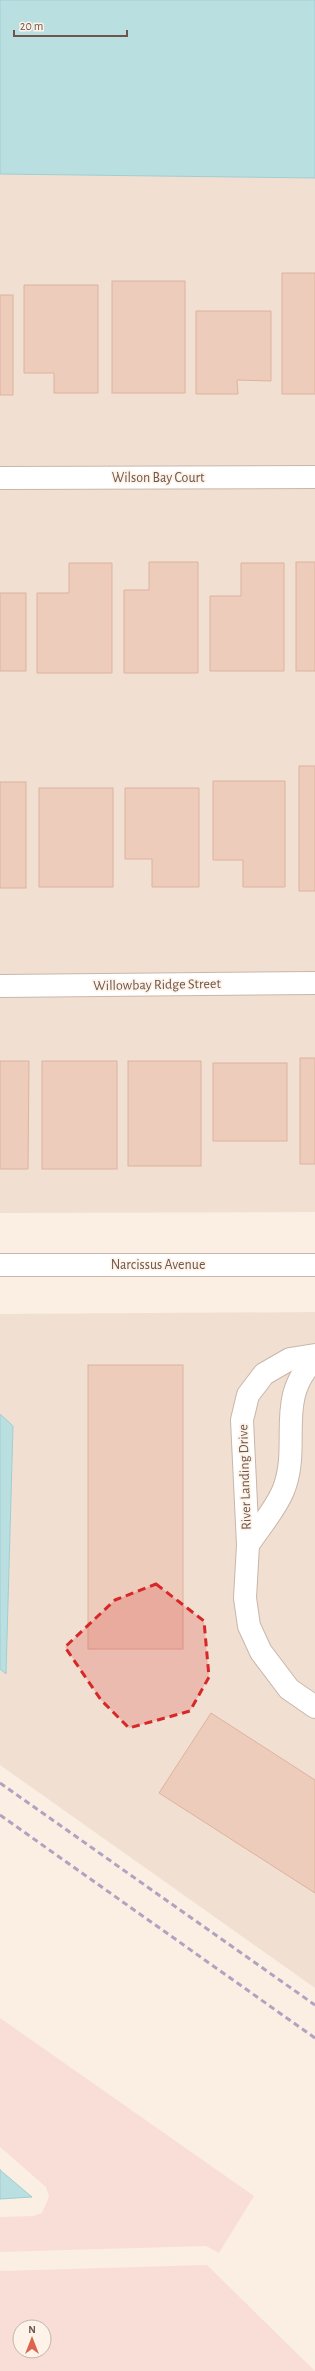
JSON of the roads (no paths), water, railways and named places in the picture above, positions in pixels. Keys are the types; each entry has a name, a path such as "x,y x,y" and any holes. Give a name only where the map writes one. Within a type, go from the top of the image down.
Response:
{"street":[{"name":"Wilson Bay Court","path":"0,478 315,477"},
{"name":"Willowbay Ridge Street","path":"0,986 315,983"},
{"name":"Narcissus Avenue","path":"0,1265 315,1265"},
{"name":"River Landing Drive","path":"315,1355 290,1359 264,1374 248,1396 242,1420 248,1545 245,1598 249,1626 261,1652 289,1689 315,1707"},
{"name":"River Landing Drive","path":"248,1545 282,1492 290,1462 290,1410 297,1383 306,1368 315,1358"}],"water":[{"path":"0,0 315,0 315,178 0,174"},
{"path":"0,1414 13,1426 6,1674 0,1669"},
{"path":"0,2170 32,2197 0,2199"}],"railway":[{"path":"0,1783 315,2005"},
{"path":"0,1815 315,2038"}]}
